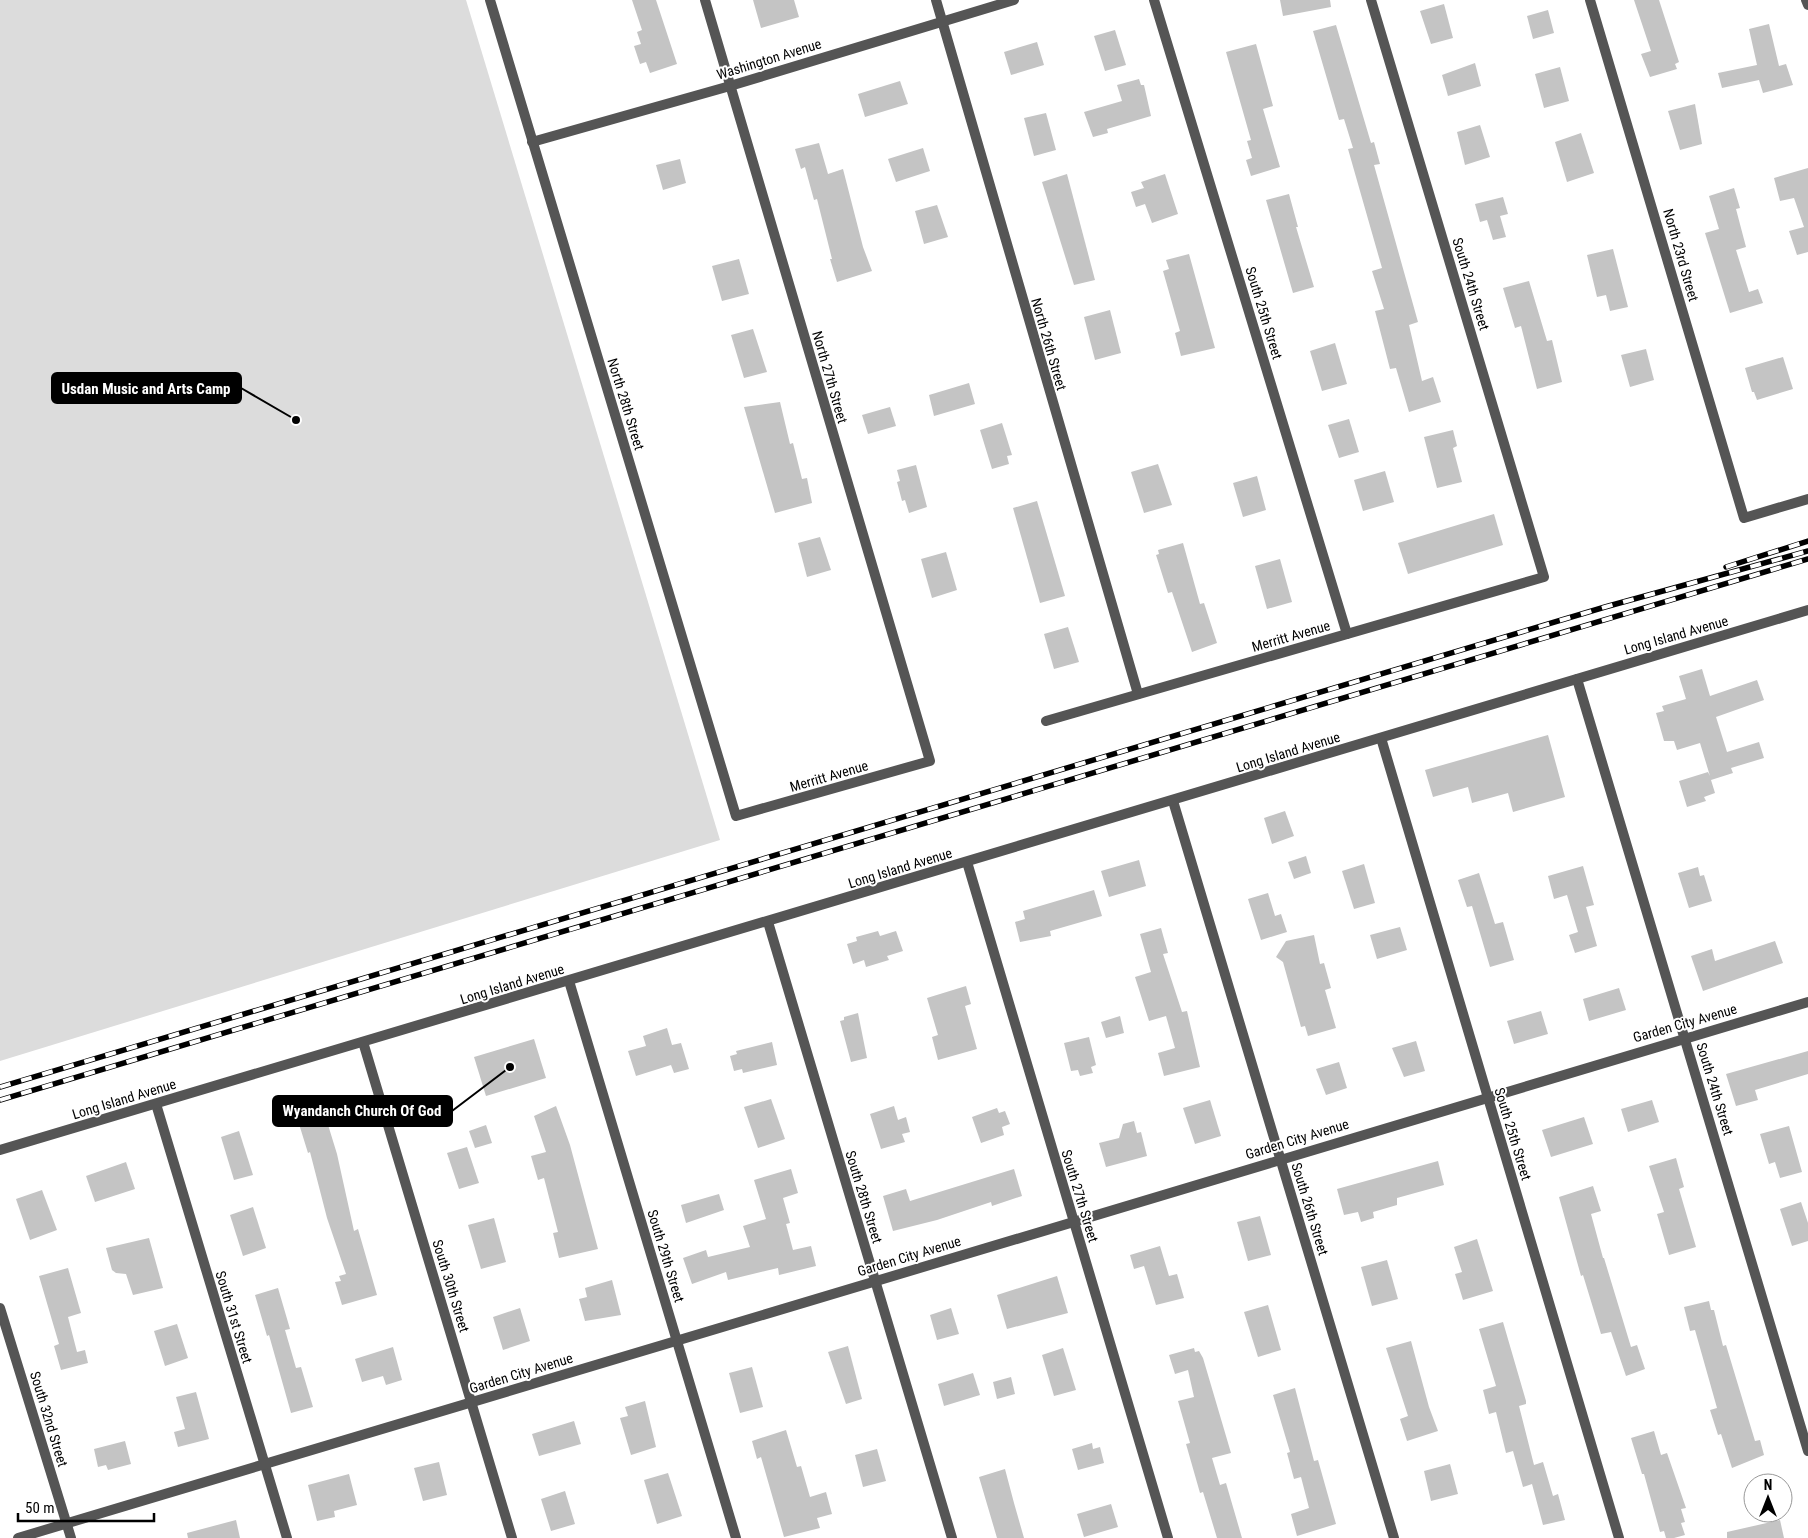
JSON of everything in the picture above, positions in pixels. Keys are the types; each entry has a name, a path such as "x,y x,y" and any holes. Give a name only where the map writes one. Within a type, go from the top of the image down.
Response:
{"street":[{"name":"North 28th Street","path":"490,0 736,816"},
{"name":"North 27th Street","path":"705,0 930,762"},
{"name":"North 26th Street","path":"936,0 1011,266 1138,694"},
{"name":"Washington Avenue","path":"532,142 730,86 1014,0"},
{"name":"South 25th Street","path":"1154,0 1347,634"},
{"name":"South 24th Street","path":"1371,0 1544,577"},
{"name":"North 23rd Street","path":"1590,0 1744,518 1808,499"},
{"path":"1806,0 1808,5"},
{"name":"Merritt Avenue","path":"1046,721 1544,577"},
{"name":"Long Island Avenue","path":"0,1150 1808,610"},
{"name":"South 24th Street","path":"1577,679 1808,1451"},
{"name":"South 25th Street","path":"1381,738 1620,1538"},
{"name":"Merritt Avenue","path":"736,816 930,762"},
{"name":"South 26th Street","path":"1173,801 1394,1538"},
{"name":"South 27th Street","path":"967,862 1168,1538"},
{"name":"South 28th Street","path":"768,922 952,1538"},
{"name":"South 29th Street","path":"569,981 736,1538"},
{"name":"Garden City Avenue","path":"18,1538 1684,1037 1808,1002"},
{"name":"South 30th Street","path":"363,1042 512,1538"},
{"name":"South 31st Street","path":"156,1104 287,1538"},
{"name":"South 32nd Street","path":"0,1308 71,1538"}],"shaded area":[{"path":"0,0 466,0 720,840 0,1061"}],"building":[{"path":"632,0 656,0 677,64 650,73 646,62 640,64 634,46 641,44 637,32 642,30"},
{"path":"753,0 794,0 799,17 761,28"},
{"path":"1280,0 1330,0 1331,7 1283,16"},
{"path":"1634,0 1659,0 1679,62 1675,64 1677,69 1650,77 1641,54 1651,51"},
{"path":"1444,4 1453,38 1431,44 1420,11"},
{"path":"1548,10 1554,33 1533,39 1527,16"},
{"path":"1769,24 1779,66 1786,64 1793,85 1763,93 1759,80 1722,88 1718,73 1757,65 1749,29"},
{"path":"1336,25 1371,143 1374,142 1380,164 1374,165 1418,322 1409,325 1422,381 1433,377 1441,402 1409,412 1396,368 1390,369 1375,311 1384,309 1372,271 1382,268 1348,149 1353,148 1344,119 1339,120 1313,31"},
{"path":"1115,30 1126,65 1105,71 1094,36"},
{"path":"1037,42 1044,65 1011,75 1004,52"},
{"path":"1256,44 1273,106 1263,109 1280,167 1251,176 1246,160 1252,158 1247,141 1251,140 1226,52"},
{"path":"1475,63 1481,86 1448,96 1442,75"},
{"path":"1560,67 1569,101 1544,108 1535,74"},
{"path":"1139,79 1141,85 1144,85 1151,116 1107,129 1108,133 1093,137 1084,112 1122,101 1117,85"},
{"path":"900,81 908,104 865,117 858,94"},
{"path":"1695,104 1702,144 1680,150 1668,111"},
{"path":"1046,113 1056,150 1034,156 1024,118"},
{"path":"1480,125 1490,157 1465,165 1457,132"},
{"path":"1581,133 1594,173 1567,182 1555,142"},
{"path":"819,143 828,174 843,169 863,247 872,271 837,282 817,199 814,200 805,167 801,169 795,149"},
{"path":"923,148 930,171 896,182 888,159"},
{"path":"680,159 686,183 663,190 656,165"},
{"path":"1808,168 1808,252 1797,255 1789,231 1804,227 1794,198 1780,201 1774,178"},
{"path":"1067,174 1095,280 1074,285 1042,182"},
{"path":"1165,174 1178,214 1152,223 1145,204 1136,207 1131,192 1144,188 1141,182"},
{"path":"1734,188 1740,208 1736,209 1746,247 1736,250 1749,292 1758,289 1763,303 1730,313 1705,233 1719,229 1709,196"},
{"path":"1289,194 1298,227 1296,227 1314,287 1293,293 1266,200"},
{"path":"1503,197 1508,214 1500,216 1506,237 1493,240 1487,220 1480,222 1475,204"},
{"path":"937,205 948,237 924,244 915,211"},
{"path":"1613,249 1628,307 1610,311 1606,295 1597,297 1587,255"},
{"path":"1189,254 1215,348 1181,356 1175,333 1180,331 1163,271 1169,269 1166,260"},
{"path":"739,259 749,294 722,301 712,266"},
{"path":"1529,281 1547,341 1552,340 1562,382 1537,389 1521,326 1515,328 1503,288"},
{"path":"1110,310 1121,353 1095,360 1084,317"},
{"path":"753,329 767,372 744,378 731,335"},
{"path":"1335,343 1347,384 1322,391 1310,351"},
{"path":"1646,349 1654,380 1630,387 1621,355"},
{"path":"1783,357 1793,389 1757,400 1754,392 1752,392 1745,368"},
{"path":"969,383 975,404 934,416 929,395"},
{"path":"780,402 790,444 793,443 802,479 807,478 812,503 775,513 744,407"},
{"path":"890,407 896,426 868,434 862,415"},
{"path":"1349,419 1359,452 1339,458 1328,425"},
{"path":"1002,423 1012,455 1007,456 1009,464 992,469 980,430"},
{"path":"1453,430 1457,446 1453,448 1462,482 1437,488 1424,437"},
{"path":"1158,464 1172,505 1144,513 1131,472"},
{"path":"916,465 927,507 909,513 905,500 902,501 897,482 900,481 897,470"},
{"path":"1385,471 1394,502 1363,511 1354,480"},
{"path":"1257,476 1266,510 1243,517 1233,483"},
{"path":"1037,501 1065,596 1040,603 1013,508"},
{"path":"1494,514 1503,545 1408,574 1398,543"},
{"path":"820,537 831,570 807,577 798,543"},
{"path":"1183,543 1200,604 1204,603 1217,643 1192,652 1172,592 1168,593 1156,555 1159,554 1158,550"},
{"path":"946,552 957,590 932,598 921,559"},
{"path":"1280,559 1292,602 1267,609 1255,566"},
{"path":"1068,627 1079,662 1054,669 1044,634"},
{"path":"1702,669 1710,696 1757,680 1764,700 1716,717 1727,752 1759,742 1764,758 1731,768 1733,773 1711,780 1715,793 1704,797 1706,801 1687,807 1679,781 1708,772 1710,776 1700,743 1677,750 1674,741 1664,741 1656,713 1664,711 1662,706 1686,699 1679,676"},
{"path":"1548,735 1565,797 1513,812 1508,793 1472,803 1468,787 1433,797 1425,770"},
{"path":"1285,811 1294,836 1272,844 1264,818"},
{"path":"1306,856 1311,873 1294,879 1288,862"},
{"path":"1139,860 1146,886 1109,897 1101,871"},
{"path":"1364,864 1375,903 1354,909 1342,871"},
{"path":"1583,866 1594,905 1586,907 1597,946 1575,953 1569,935 1578,932 1567,895 1554,899 1548,876"},
{"path":"1698,867 1700,876 1704,875 1712,901 1689,908 1678,873"},
{"path":"1479,873 1495,924 1503,922 1514,960 1490,967 1472,906 1467,907 1458,880"},
{"path":"1094,890 1102,916 1050,931 1051,936 1020,942 1015,922 1025,919 1023,911"},
{"path":"1268,893 1275,916 1281,914 1287,932 1261,940 1248,899"},
{"path":"1400,927 1407,950 1377,959 1370,935"},
{"path":"1161,928 1168,953 1163,954 1182,1012 1187,1011 1200,1067 1164,1076 1158,1053 1175,1048 1166,1016 1149,1021 1135,977 1151,972 1140,934"},
{"path":"878,931 880,936 896,931 903,951 887,956 889,960 866,967 864,960 853,964 847,944 857,941 856,937"},
{"path":"1314,935 1320,964 1324,963 1331,988 1325,990 1336,1028 1308,1036 1305,1026 1301,1027 1283,962 1276,957 1286,941"},
{"path":"1775,941 1783,963 1703,991 1691,956 1712,949 1715,961"},
{"path":"966,986 971,1004 965,1006 977,1049 938,1060 932,1037 938,1035 927,998"},
{"path":"1619,988 1626,1010 1589,1021 1583,999"},
{"path":"1541,1011 1548,1034 1514,1044 1507,1021"},
{"path":"858,1013 867,1058 851,1062 840,1021 844,1020 844,1017"},
{"path":"1120,1016 1124,1033 1106,1038 1101,1022"},
{"path":"667,1028 672,1045 681,1043 689,1069 674,1073 671,1065 636,1076 628,1051 646,1046 643,1036"},
{"path":"1089,1037 1096,1065 1091,1067 1093,1073 1080,1076 1078,1070 1071,1071 1064,1043"},
{"path":"534,1039 546,1078 486,1096 474,1057"},
{"path":"1416,1041 1425,1071 1404,1077 1392,1048"},
{"path":"772,1042 777,1065 743,1073 742,1069 734,1071 730,1056 737,1054 736,1051"},
{"path":"1808,1051 1808,1074 1755,1090 1758,1100 1736,1106 1726,1074"},
{"path":"1339,1062 1347,1088 1326,1095 1316,1069"},
{"path":"771,1099 785,1139 758,1148 744,1107"},
{"path":"1210,1100 1221,1136 1195,1144 1183,1108"},
{"path":"1652,1100 1659,1122 1628,1132 1621,1109"},
{"path":"321,1102 337,1154 354,1231 358,1229 377,1295 342,1305 335,1282 341,1281 339,1276 346,1274 327,1218 310,1152 308,1153 295,1111"},
{"path":"556,1106 570,1145 598,1249 559,1258 553,1233 558,1232 544,1178 538,1180 531,1156 546,1152 534,1116"},
{"path":"894,1106 898,1120 906,1117 910,1132 902,1134 905,1142 881,1149 870,1114"},
{"path":"997,1108 999,1113 1005,1111 1010,1124 1002,1127 1004,1135 981,1143 972,1117"},
{"path":"1584,1117 1593,1144 1551,1157 1542,1130"},
{"path":"1134,1121 1137,1133 1141,1132 1147,1156 1106,1167 1099,1143 1119,1138 1123,1124"},
{"path":"486,1125 492,1143 475,1148 469,1131"},
{"path":"1789,1126 1802,1172 1780,1178 1775,1162 1769,1164 1760,1134"},
{"path":"239,1131 253,1175 234,1180 221,1137"},
{"path":"467,1147 479,1183 459,1189 447,1153"},
{"path":"1676,1158 1684,1187 1679,1189 1696,1247 1669,1255 1657,1214 1664,1212 1649,1166"},
{"path":"1438,1161 1444,1185 1397,1198 1397,1205 1373,1212 1374,1218 1361,1222 1358,1212 1344,1215 1337,1189"},
{"path":"126,1162 135,1189 95,1202 86,1176"},
{"path":"791,1169 798,1193 783,1198 790,1223 786,1224 793,1250 811,1246 816,1266 779,1275 778,1268 728,1280 726,1272 692,1284 683,1258 706,1250 708,1257 750,1247 743,1226 766,1219 754,1180"},
{"path":"1014,1169 1022,1196 992,1206 991,1202 937,1220 893,1231 883,1196 906,1189 910,1201"},
{"path":"1593,1186 1601,1211 1591,1214 1603,1258 1631,1347 1637,1345 1645,1369 1626,1376 1611,1332 1601,1334 1583,1275 1581,1276 1559,1197"},
{"path":"42,1190 57,1230 30,1240 16,1199"},
{"path":"719,1194 724,1210 686,1223 681,1205"},
{"path":"1801,1202 1808,1223 1808,1241 1792,1246 1780,1209"},
{"path":"253,1207 266,1248 243,1256 230,1215"},
{"path":"1260,1216 1271,1255 1248,1261 1237,1222"},
{"path":"494,1218 506,1262 481,1269 468,1225"},
{"path":"149,1238 163,1288 133,1295 126,1274 116,1273 112,1270 106,1248"},
{"path":"1477,1239 1493,1291 1463,1300 1455,1274 1462,1272 1454,1247"},
{"path":"1160,1246 1169,1276 1177,1274 1184,1298 1156,1305 1144,1266 1134,1269 1130,1255"},
{"path":"1387,1260 1398,1299 1372,1306 1361,1267"},
{"path":"68,1268 81,1313 68,1317 77,1352 85,1350 88,1363 61,1370 54,1346 59,1344 39,1276"},
{"path":"1057,1276 1068,1313 1007,1329 997,1295"},
{"path":"612,1280 621,1315 585,1321 579,1299 587,1297 585,1288"},
{"path":"278,1288 290,1329 285,1330 296,1368 301,1367 313,1407 291,1413 269,1335 267,1336 255,1295"},
{"path":"1709,1301 1711,1310 1714,1310 1723,1346 1726,1345 1755,1441 1760,1440 1764,1455 1732,1468 1721,1434 1718,1435 1710,1410 1717,1408 1695,1330 1690,1331 1684,1307"},
{"path":"1268,1305 1281,1350 1258,1357 1244,1312"},
{"path":"520,1308 530,1341 503,1350 493,1317"},
{"path":"951,1308 959,1334 937,1340 930,1315"},
{"path":"1503,1322 1526,1401 1526,1404 1519,1406 1534,1465 1543,1462 1553,1496 1558,1494 1565,1520 1543,1525 1532,1484 1523,1487 1513,1451 1506,1453 1496,1412 1489,1414 1483,1390 1496,1386 1479,1329"},
{"path":"177,1324 188,1358 165,1366 154,1331"},
{"path":"1411,1341 1429,1407 1438,1431 1407,1441 1400,1419 1408,1416 1386,1348"},
{"path":"848,1346 862,1399 846,1404 828,1352"},
{"path":"393,1347 402,1380 386,1385 383,1376 362,1382 355,1359"},
{"path":"1063,1348 1076,1390 1054,1396 1042,1355"},
{"path":"1194,1348 1195,1352 1199,1351 1203,1358 1231,1453 1212,1458 1220,1485 1226,1483 1242,1538 1217,1538 1203,1492 1200,1493 1186,1444 1190,1443 1178,1401 1194,1397 1188,1370 1175,1374 1169,1355"},
{"path":"752,1367 763,1407 740,1413 729,1373"},
{"path":"973,1373 980,1395 944,1406 938,1384"},
{"path":"1011,1377 1015,1394 997,1399 993,1382"},
{"path":"1295,1388 1314,1461 1318,1460 1336,1524 1297,1536 1291,1514 1309,1508 1301,1477 1294,1479 1287,1453 1290,1452 1273,1395"},
{"path":"196,1392 209,1439 178,1447 174,1432 185,1429 176,1397"},
{"path":"645,1401 656,1447 631,1455 620,1418 628,1416 625,1407"},
{"path":"574,1421 581,1444 539,1456 532,1434"},
{"path":"786,1430 797,1467 801,1466 810,1497 826,1492 832,1514 817,1518 820,1528 784,1537 761,1457 757,1459 752,1441"},
{"path":"1654,1431 1661,1455 1667,1453 1686,1508 1681,1509 1685,1522 1681,1523 1685,1535 1674,1538 1666,1538 1664,1531 1660,1532 1644,1474 1642,1474 1631,1438"},
{"path":"125,1441 131,1464 108,1470 106,1465 98,1467 94,1449"},
{"path":"1092,1443 1093,1449 1100,1447 1104,1463 1078,1470 1072,1449"},
{"path":"877,1449 886,1481 863,1487 855,1455"},
{"path":"439,1462 447,1495 423,1501 414,1468"},
{"path":"1450,1464 1458,1494 1431,1501 1424,1471"},
{"path":"1005,1469 1024,1538 997,1538 979,1477"},
{"path":"668,1473 682,1516 657,1524 644,1480"},
{"path":"349,1474 357,1505 334,1511 335,1517 317,1521 308,1485"},
{"path":"565,1491 575,1524 551,1531 541,1499"},
{"path":"1111,1504 1118,1527 1084,1537 1077,1514"},
{"path":"236,1520 240,1538 188,1538 187,1533"},
{"path":"1767,1523 1781,1523 1784,1538 1727,1538 1727,1532"}],"railway":[{"path":"1726,567 1808,541"},
{"path":"0,1087 1605,607 1808,551"},
{"path":"0,1100 1808,559"}],"place":[{"name":"Usdan Music and Arts Camp","path":"296,420"},
{"name":"Wyandanch Church Of God","path":"510,1067"}]}
